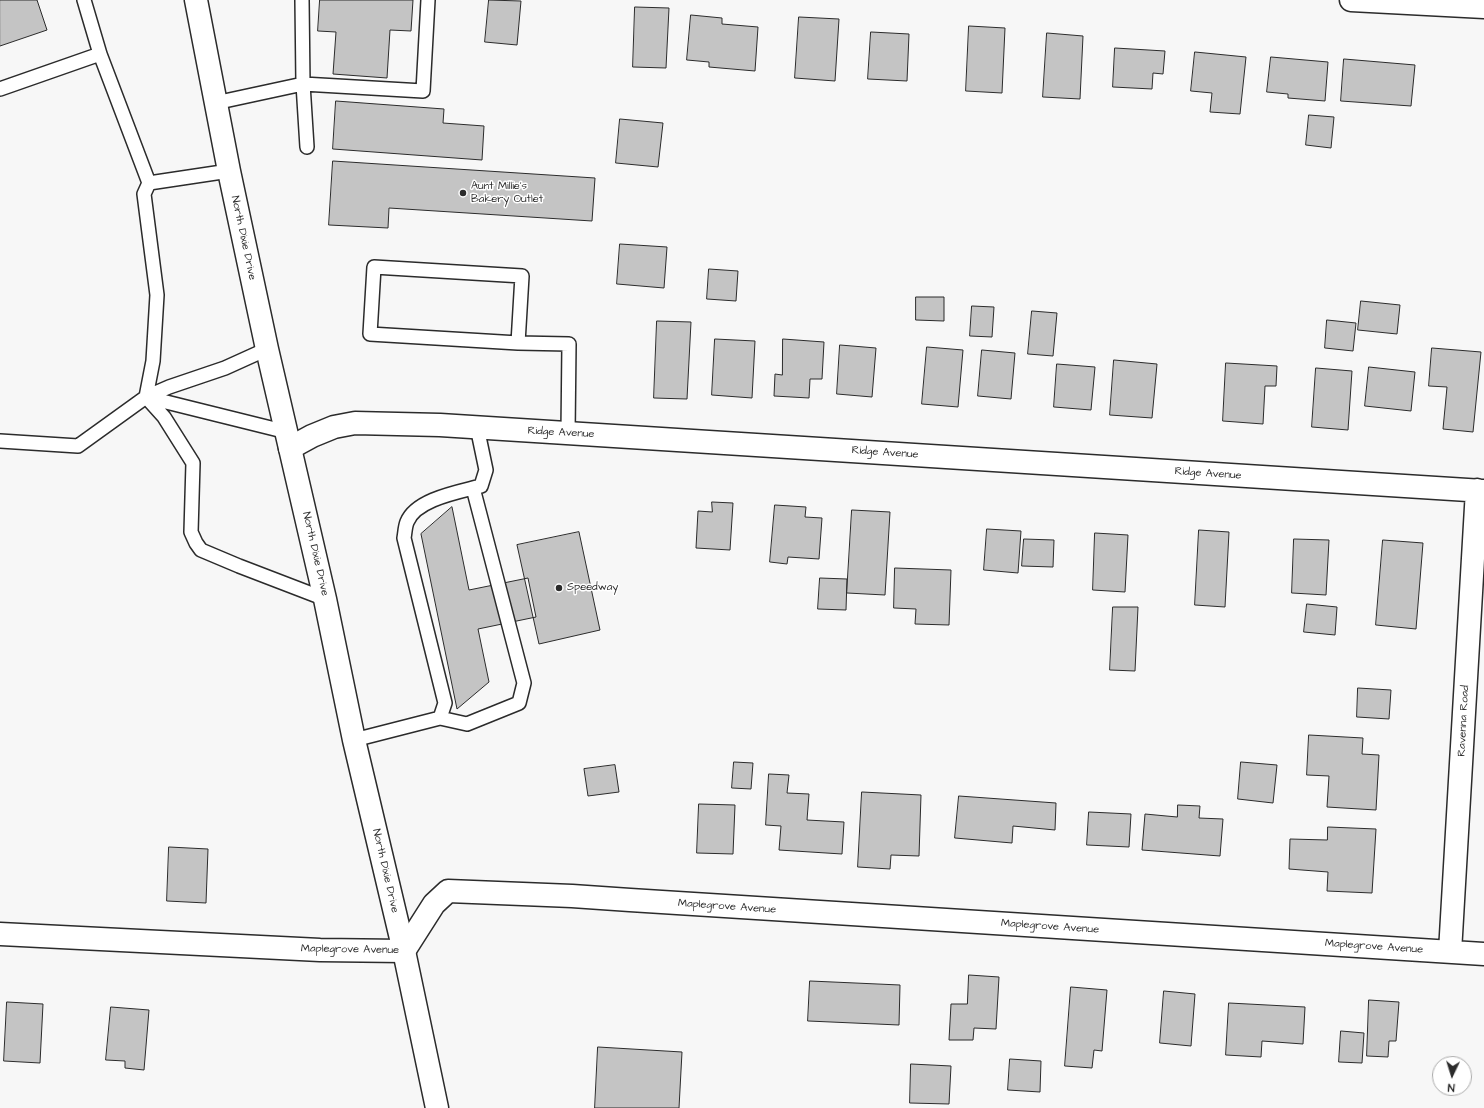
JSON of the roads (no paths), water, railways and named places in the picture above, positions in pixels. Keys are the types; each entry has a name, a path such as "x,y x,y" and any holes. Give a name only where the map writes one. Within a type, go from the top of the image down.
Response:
{"street":[{"name":"North Dixie Drive","path":"196,0 215,103 267,349 325,600 354,740 404,951 437,1108"},
{"path":"1351,0 1484,7"},
{"name":"Ridge Avenue","path":"289,440 312,436 334,427 355,423 440,425 1481,491"},
{"name":"Ravenna Road","path":"1450,952 1481,491"},
{"name":"Maplegrove Avenue","path":"0,934 320,950 404,951 434,904 448,891 572,896 1484,954"}],"lane":[{"path":"84,0 100,54 149,183 144,194 157,295 153,361 146,397"},
{"path":"302,0 303,84 307,146"},
{"path":"215,103 303,84 423,91 428,0"},
{"path":"0,89 100,54"},
{"path":"149,183 229,171"},
{"path":"518,343 522,276 374,267 370,334 518,343 568,344 568,433"},
{"path":"0,441 78,446 146,397 169,387 225,368 267,349"},
{"path":"146,397 289,440"},
{"path":"146,397 164,418 193,463 191,532 201,550 325,600"},
{"path":"440,718 445,703 404,538 407,522 417,508 448,494 481,486 486,470 477,427"},
{"path":"354,740 440,718 467,724 519,703 524,683 473,488"}],"place":[{"name":"Aunt Millie's Bakery Outlet","path":"463,193"},
{"name":"Speedway","path":"559,588"}]}
